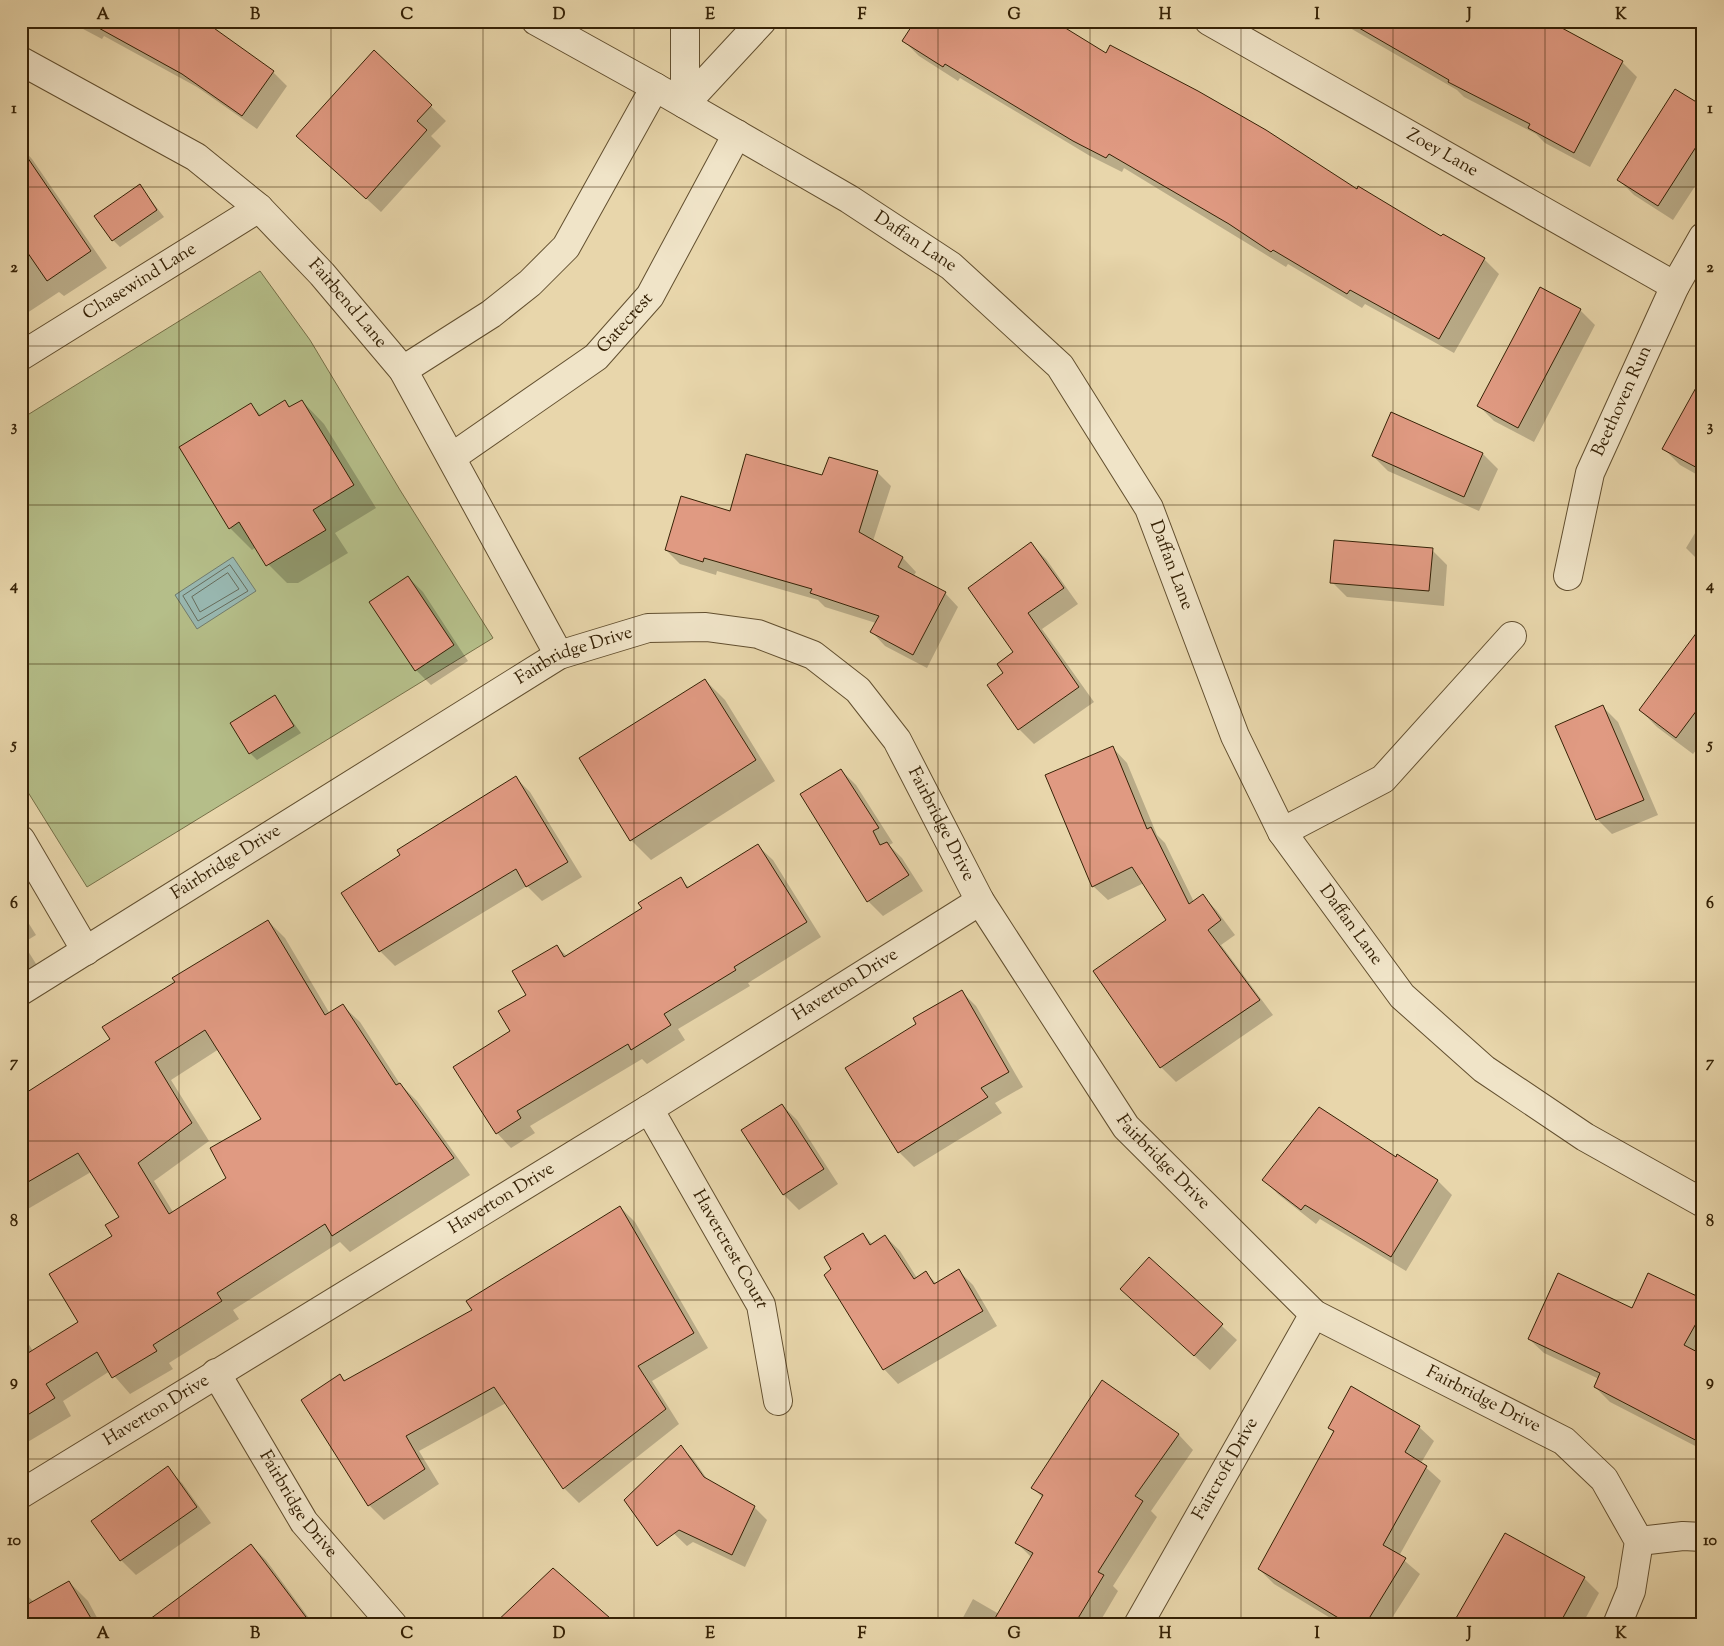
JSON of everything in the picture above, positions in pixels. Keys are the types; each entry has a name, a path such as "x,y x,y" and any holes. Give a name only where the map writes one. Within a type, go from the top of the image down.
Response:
{"street":[{"name":"Daffan Lane","path":"536,21 685,104 849,199 950,266 1060,366 1149,508 1235,736 1282,832 1402,996 1484,1069 1585,1137 1703,1203"},
{"path":"685,21 685,104"},
{"path":"685,104 762,21"},
{"name":"Zoey Lane","path":"1209,21 1675,286"},
{"name":"Fairbend Lane","path":"21,61 196,157 259,208 322,274 403,370 559,655"},
{"path":"403,370 491,314 530,283 566,247 655,87"},
{"name":"Gatecrest","path":"452,457 596,357 650,296 737,134"},
{"name":"Chasewind Lane","path":"21,356 259,208"},
{"name":"Beethoven Run","path":"1568,576 1590,473 1675,286 1703,237"},
{"name":"Fairbridge Drive","path":"21,991 559,655 648,628 706,627 758,634 813,655 858,690 897,740 980,901 1126,1126 1314,1314 1564,1441 1604,1479 1639,1541"},
{"path":"1282,832 1384,779 1512,636"},
{"path":"21,840 86,951"},
{"name":"Haverton Drive","path":"21,1494 216,1373 649,1110 980,901"},
{"name":"Havercrest Court","path":"649,1110 761,1305 778,1401"},
{"name":"Faircroft Drive","path":"1138,1625 1314,1314"},
{"name":"Fairbridge Drive","path":"216,1373 304,1522 393,1625"},
{"path":"1617,1625 1631,1591 1639,1541 1682,1536 1703,1537"}],"green space":[{"path":"260,271 310,340 400,490 493,638 87,887 21,781 21,419"}],"water":[{"path":"233,557 256,591 197,629 175,595"}],"building":[{"path":"86,21 204,21 274,71 242,116 182,74"},
{"path":"915,21 1054,21 1106,53 1110,45 1198,91 1266,130 1357,189 1358,186 1441,236 1443,234 1485,258 1439,339 1350,290 1347,294 1273,250 1271,252 1229,224 1109,154 1106,158 1073,141 945,64 943,67 902,41"},
{"path":"1347,21 1549,21 1623,61 1574,153 1528,128 1530,124 1448,82 1449,80"},
{"path":"374,50 432,105 417,121 427,130 366,199 296,136"},
{"path":"1675,89 1703,106 1703,136 1658,206 1617,180"},
{"path":"21,148 91,251 47,281 21,243"},
{"path":"140,184 157,210 112,241 94,216"},
{"path":"1540,287 1581,309 1518,428 1477,406"},
{"path":"1703,375 1703,471 1662,449"},
{"path":"285,400 289,407 302,400 354,485 313,510 326,530 266,566 239,522 229,529 179,447 251,403 259,416"},
{"path":"1391,412 1483,453 1464,497 1372,456"},
{"path":"746,454 822,475 829,457 878,471 859,532 903,557 898,567 946,592 913,655 870,632 879,616 810,593 812,589 704,558 703,562 665,550 681,496 730,511"},
{"path":"1334,540 1433,548 1429,591 1330,583"},
{"path":"1031,542 1064,588 1028,613 1079,687 1018,730 987,685 1003,673 997,664 1013,652 968,588"},
{"path":"408,576 454,645 415,671 369,602"},
{"path":"1703,624 1703,702 1676,738 1639,710"},
{"path":"705,679 756,760 630,841 579,758"},
{"path":"275,695 294,726 249,754 230,723"},
{"path":"1603,705 1644,800 1596,820 1555,726"},
{"path":"1113,746 1147,829 1151,827 1189,904 1203,894 1221,920 1208,930 1260,1000 1160,1068 1093,971 1166,920 1132,867 1092,887 1045,775"},
{"path":"841,769 879,828 873,831 880,845 887,842 909,875 867,902 800,794"},
{"path":"516,776 568,862 526,887 516,869 379,952 341,893 400,855 397,850"},
{"path":"758,844 807,922 734,967 736,970 664,1014 671,1025 631,1050 628,1044 517,1111 521,1118 496,1134 453,1067 510,1031 498,1011 526,995 512,971 557,945 564,957 642,908 638,903 681,877 687,888"},
{"path":"268,920 325,1015 343,1004 396,1085 400,1083 454,1158 332,1236 325,1224 217,1293 222,1301 153,1345 157,1351 112,1378 97,1352 46,1384 55,1398 21,1419 21,1342 28,1353 78,1322 49,1274 112,1236 105,1225 119,1217 78,1153 21,1186 21,1096 110,1039 102,1027 175,982 172,978","holes":["205,1030 261,1119 210,1148 226,1178 169,1214 138,1163 192,1123 155,1062"]},
{"path":"962,990 1009,1072 981,1088 988,1097 898,1153 845,1068 916,1024 913,1018"},
{"path":"782,1104 824,1169 783,1195 741,1130"},
{"path":"1319,1107 1396,1157 1397,1154 1438,1180 1391,1257 1305,1205 1301,1210 1262,1180"},
{"path":"620,1206 694,1333 638,1366 666,1409 563,1489 494,1387 406,1436 425,1469 368,1506 301,1400 340,1374 344,1381 472,1310 466,1301"},
{"path":"863,1233 870,1245 885,1235 914,1279 926,1271 934,1284 959,1269 983,1311 883,1370 824,1275 831,1269 824,1257"},
{"path":"1149,1257 1223,1324 1194,1356 1120,1289"},
{"path":"1558,1273 1632,1308 1648,1273 1703,1299 1703,1311 1684,1345 1703,1355 1703,1444 1594,1387 1600,1373 1528,1339"},
{"path":"1102,1380 1179,1434 1135,1496 1143,1501 1098,1572 1104,1575 1074,1625 991,1625 1033,1553 1015,1543 1043,1495 1031,1488"},
{"path":"1351,1386 1420,1426 1405,1452 1427,1466 1383,1545 1406,1558 1365,1625 1350,1625 1258,1569 1334,1431 1328,1428"},
{"path":"681,1445 704,1477 755,1506 732,1555 679,1530 657,1546 624,1500"},
{"path":"168,1466 197,1507 120,1561 91,1521"},
{"path":"1505,1533 1585,1577 1559,1625 1452,1625"},
{"path":"251,1544 312,1625 142,1625"},
{"path":"553,1568 618,1625 493,1625"},
{"path":"69,1581 95,1625 21,1625 21,1608"}]}
